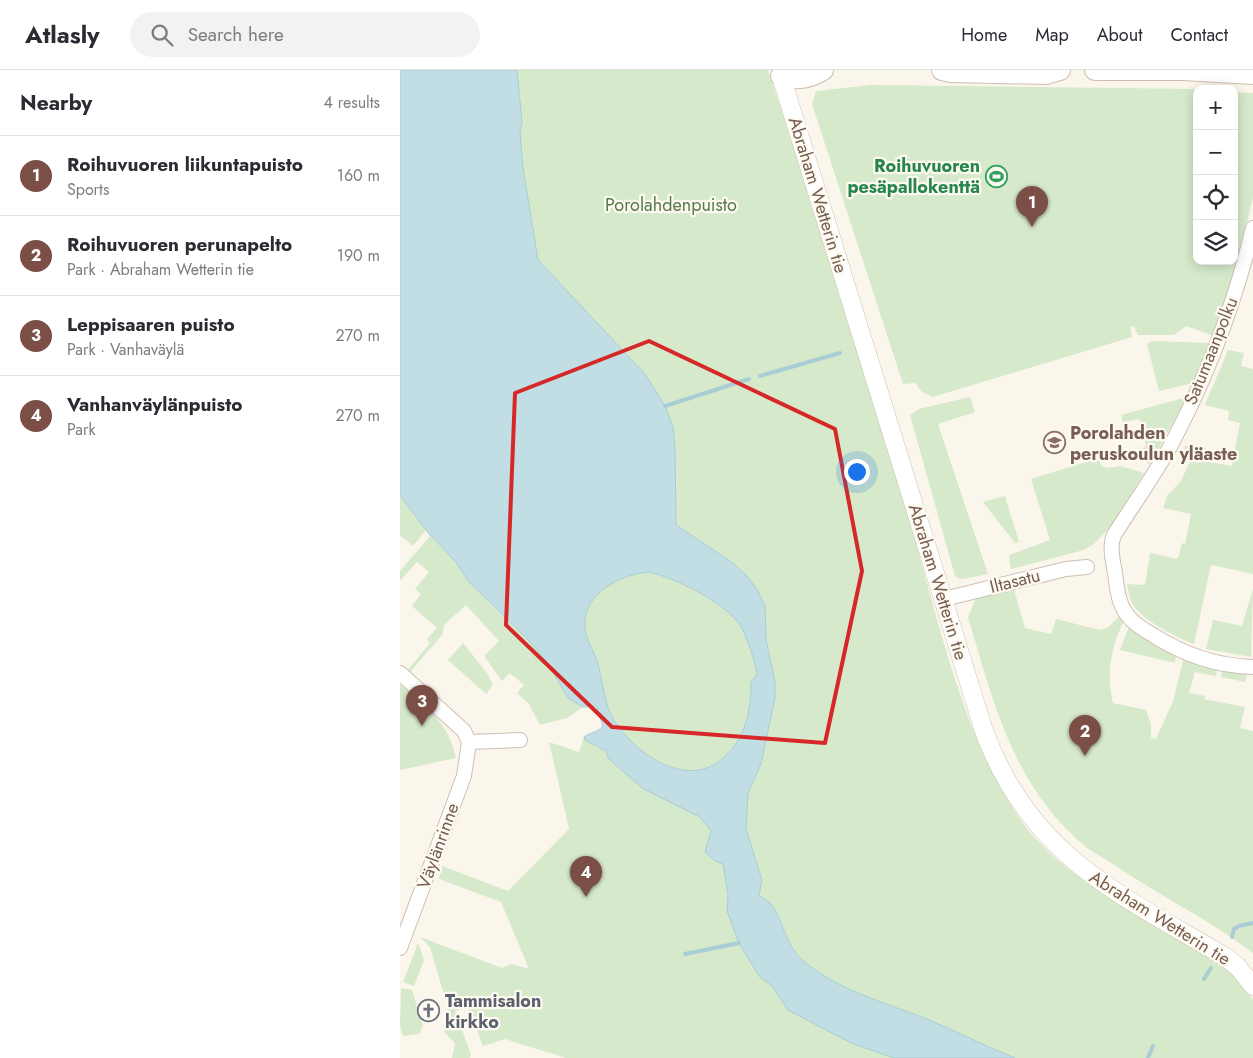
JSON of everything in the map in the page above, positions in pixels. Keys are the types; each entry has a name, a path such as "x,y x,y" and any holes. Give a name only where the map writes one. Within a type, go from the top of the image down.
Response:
{"main road":[{"path":"782,72 795,79 810,77 823,70"},
{"path":"942,70 950,72 1046,74 1060,70"},
{"path":"1094,70 1203,71 1253,74"}],"street":[{"name":"Abraham Wetterin tie","path":"782,72 944,600 993,753 1008,784 1029,817 1051,841 1079,866 1224,956 1237,966 1253,986"},
{"name":"Satumaanpolku","path":"1253,228 1232,302 1215,350 1170,446 1114,535 1112,546 1119,597 1128,617 1140,627 1182,652 1233,666 1253,667"},
{"name":"Iltasatu","path":"944,600 1066,569 1087,567"},
{"path":"400,674 464,731 469,742 520,740"},
{"name":"Väylänrinne","path":"400,948 464,776 469,742"}],"highlighted area":[{"path":"649,341 835,429 862,571 825,743 612,727 506,625 515,393"}],"green space":[{"name":"Porolahdenpuisto","path":"517,70 768,70 858,348 952,669 980,745 996,780 1030,832 1066,867 1102,892 1204,952 1227,968 1244,985 1253,1000 1253,1058 1015,1058 833,981 806,963 793,949 772,905 759,896 762,880 746,829 748,793 761,764 775,682 766,640 765,606 692,537 676,525 673,427 645,374 538,260 523,168 520,132 522,122"},
{"path":"872,85 1193,89 1193,265 1236,265 1214,336 1186,326 1174,335 1138,335 1134,326 1130,327 1132,337 933,397 922,392 915,383 903,384 812,104 816,91"},
{"path":"1238,92 1253,93 1253,198 1238,259"},
{"path":"1152,341 1211,343 1194,383 1159,391 1147,344"},
{"path":"1228,350 1244,353 1241,366 1253,369 1253,574 1211,565 1194,644 1169,633 1136,609 1129,596 1127,584 1145,585 1150,553 1178,559 1182,543 1185,544 1191,514 1163,508 1167,496 1181,481 1190,461 1181,456 1185,446 1206,448 1204,461 1232,466 1240,423 1228,420 1229,411 1205,405"},
{"path":"970,397 975,412 938,424 988,574 960,579 955,576 910,415 919,409"},
{"path":"1187,397 1150,465 1139,457 1141,450 1146,446 1139,419 1123,422 1121,415"},
{"path":"1099,458 1101,466 1108,468 1120,466 1144,473 1112,525 1094,544 1084,550 1011,569 1009,556 1050,540 1031,479"},
{"path":"400,495 426,530 413,546 400,537"},
{"path":"1005,496 1019,542 1015,543 983,502"},
{"path":"430,536 455,561 469,582 533,645 550,667 568,698 583,707 567,718 540,725 529,704 517,693 524,685 510,673 502,681 484,656 499,641 466,605 444,625 443,634 410,672 408,670 430,643 427,639 437,628 412,606 421,594 415,589 429,572 417,562 400,581 400,571"},
{"path":"648,572 684,585 720,605 741,626 753,656 757,675 751,682 750,703 746,723 731,750 709,767 694,771 679,769 664,764 650,756 636,746 615,722 606,701 598,664 586,635 586,614 590,604 606,587 627,577"},
{"path":"1013,586 1025,628 1051,634 1056,619 1100,630 1107,628 1122,614 1125,618 1116,639 1111,659 1110,680 1113,703 1146,710 1151,724 1151,738 1156,739 1173,701 1184,657 1218,667 1216,676 1195,672 1189,693 1205,696 1204,699 1245,707 1240,728 1253,731 1253,953 1236,940 1087,848 1062,824 1041,798 1024,771 1010,742 987,681 968,617 976,598"},
{"path":"1253,589 1251,657 1206,649 1213,620 1242,626"},
{"path":"1130,624 1176,653 1175,663 1120,650"},
{"path":"463,643 487,673 493,685 486,694 448,660"},
{"path":"1222,668 1248,670 1245,682 1221,677"},
{"path":"400,684 427,708 442,725 448,734 456,758 400,770"},
{"path":"584,737 686,799 723,844 745,925 944,1058 566,1058 505,1039 483,1046 468,1007 455,1011 471,1054 470,1058 452,1058 455,1043 445,1033 443,1025 452,1022 430,947 420,937 502,968 512,964 529,969 501,902 439,879 442,866 508,891 569,829 549,742 579,752"},
{"path":"418,943 424,960 414,986 403,982"},
{"path":"401,988 412,990 423,1026 419,1034 403,1036 400,1025"}],"water":[{"path":"400,70 517,70 522,122 520,132 523,168 538,260 645,374 665,406 673,427 675,448 676,525 733,563 747,576 758,591 765,606 766,640 775,682 775,698 761,764 748,793 746,829 762,880 759,896 772,905 793,949 819,973 863,995 936,1023 1015,1058 894,1058 851,1043 788,1010 772,986 759,976 739,943 727,911 728,895 723,864 715,861 705,852 711,831 700,817 642,788 608,758 606,751 585,740 584,737 603,726 596,706 583,707 568,698 550,667 533,645 469,582 455,561 429,534 400,495","holes":["649,572 684,585 720,605 738,622 750,647 757,675 751,682 750,703 746,723 737,742 723,758 709,767 694,771 664,764 650,756 636,746 615,722 608,708 598,664 585,630 586,614 590,604 606,587 616,581 638,574"]}],"waterway":[{"path":"760,376 840,353"},
{"path":"665,406 749,379"},
{"path":"1232,937 1234,929 1253,923"},
{"path":"685,954 739,943"},
{"path":"1204,979 1211,968"},
{"path":"1148,1058 1153,1046"}],"place":[{"name":"Roihuvuoren pesäpallokenttä","path":"996,176"},
{"name":"Roihuvuoren liikuntapuisto","path":"1032,227"},
{"name":"Porolahden peruskoulun yläaste","path":"1054,443"},
{"name":"Leppisaaren puisto","path":"422,726"},
{"name":"Roihuvuoren perunapelto","path":"1085,756"},
{"name":"Vanhanväylänpuisto","path":"586,897"},
{"name":"Tammisalon kirkko","path":"429,1011"}]}
